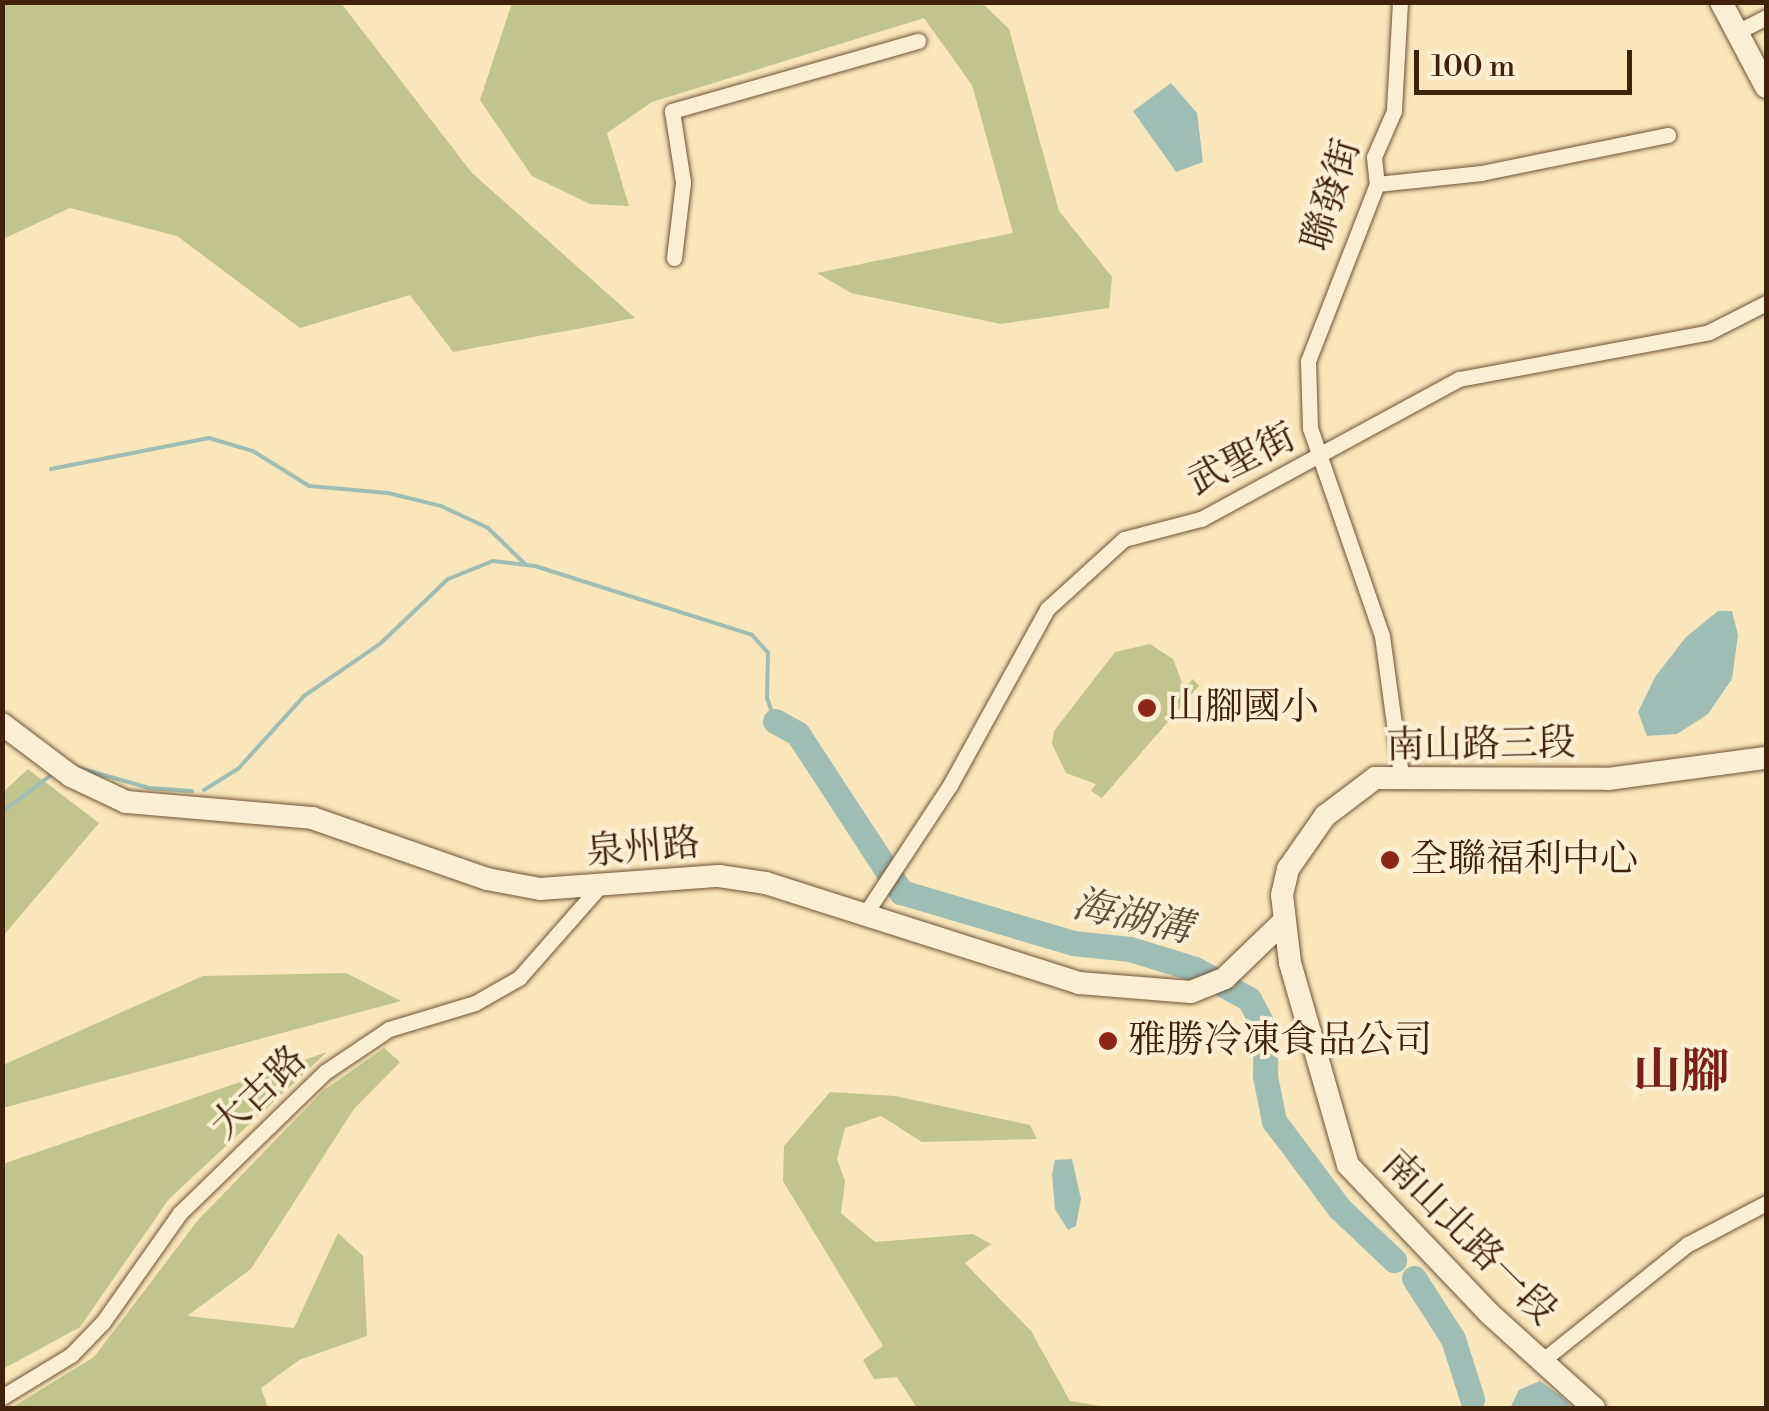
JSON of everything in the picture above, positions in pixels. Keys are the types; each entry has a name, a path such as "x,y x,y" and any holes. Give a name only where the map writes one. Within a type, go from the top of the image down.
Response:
{"street":[{"name":"聯發街","path":"1400,2 1394,111 1374,157 1377,184 1308,360 1310,428 1382,636 1400,774"},
{"path":"1721,2 1766,84"},
{"path":"1737,32 1766,17"},
{"path":"674,258 683,182 672,111 918,41"},
{"path":"1377,184 1481,174 1668,135"},
{"name":"武聖街","path":"864,917 950,785 1024,643 1098,557 1124,539 1201,519 1320,458 1459,378 1709,332 1766,303"},
{"name":"泉州路","path":"2,724 71,776 126,802 312,818 487,878 540,889 735,877 1057,980 1191,992 1219,981 1283,922"},
{"name":"南山路三段","path":"1283,922 1288,869 1326,816 1375,778 1400,774 1608,779 1766,758"},
{"name":"大古路","path":"2,1397 71,1355 103,1322 180,1212 325,1072 389,1029 475,1003 519,978 598,888"},
{"name":"南山北路一段","path":"1283,922 1319,1082 1348,1165 1368,1193 1594,1408"},
{"path":"1543,1360 1688,1244 1766,1203"}],"green space":[{"path":"2,3 341,3 472,173 635,318 453,352 410,295 300,328 177,236 70,208 3,239"},
{"path":"512,3 982,3 1009,29 1059,211 1112,277 1109,308 1001,324 851,293 817,273 1013,233 972,85 924,18 652,102 607,133 629,206 590,204 532,176 480,100"},
{"path":"1150,644 1173,659 1184,688 1193,679 1199,686 1102,798 1091,791 1096,784 1066,773 1052,744 1054,731 1115,652"},
{"path":"28,769 99,823 3,936 3,792"},
{"path":"346,973 401,1001 3,1108 3,1065 203,976"},
{"path":"384,1048 400,1062 354,1109 251,1269 187,1316 294,1328 338,1233 363,1256 367,1336 299,1360 261,1388 268,1408 11,1408 94,1357 198,1220 324,1090"},
{"path":"327,1052 169,1199 80,1327 3,1369 3,1164"},
{"path":"830,1092 895,1096 1030,1125 1037,1139 922,1142 881,1116 845,1128 837,1159 845,1181 841,1213 875,1242 973,1234 991,1244 965,1263 1031,1331 1070,1401 1112,1408 917,1408 897,1377 874,1379 863,1360 883,1346 783,1181 784,1146"}],"water":[{"path":"1171,83 1197,113 1203,162 1176,172 1133,111"},
{"path":"1718,611 1732,611 1738,635 1732,679 1708,714 1677,734 1647,736 1638,712 1655,677 1686,637"},
{"path":"1072,1159 1081,1199 1076,1226 1068,1230 1055,1209 1052,1174 1055,1160"},
{"path":"1540,1381 1573,1408 1510,1408 1519,1390"}],"waterway":[{"path":"51,469 209,438 253,451 309,486 388,493 441,506 488,528 525,564"},
{"path":"204,790 238,769 304,696 381,643 448,579 493,561 535,566 752,635 768,653 767,698 775,721"},
{"name":"海湖溝","path":"775,721 798,734 901,892 1073,943 1130,949 1195,969 1249,999 1266,1031 1265,1076 1274,1121 1339,1208 1394,1260"},
{"path":"79,768 149,788 192,791"},
{"path":"2,812 50,776"},
{"name":"海湖溝","path":"1414,1278 1453,1339 1472,1399"}],"place":[{"name":"山腳國小","path":"1147,708"},
{"name":"全聯福利中心","path":"1390,860"},
{"name":"雅勝冷凍食品公司","path":"1108,1041"}],"district":[{"name":"山腳","path":"1681,1074"}]}
